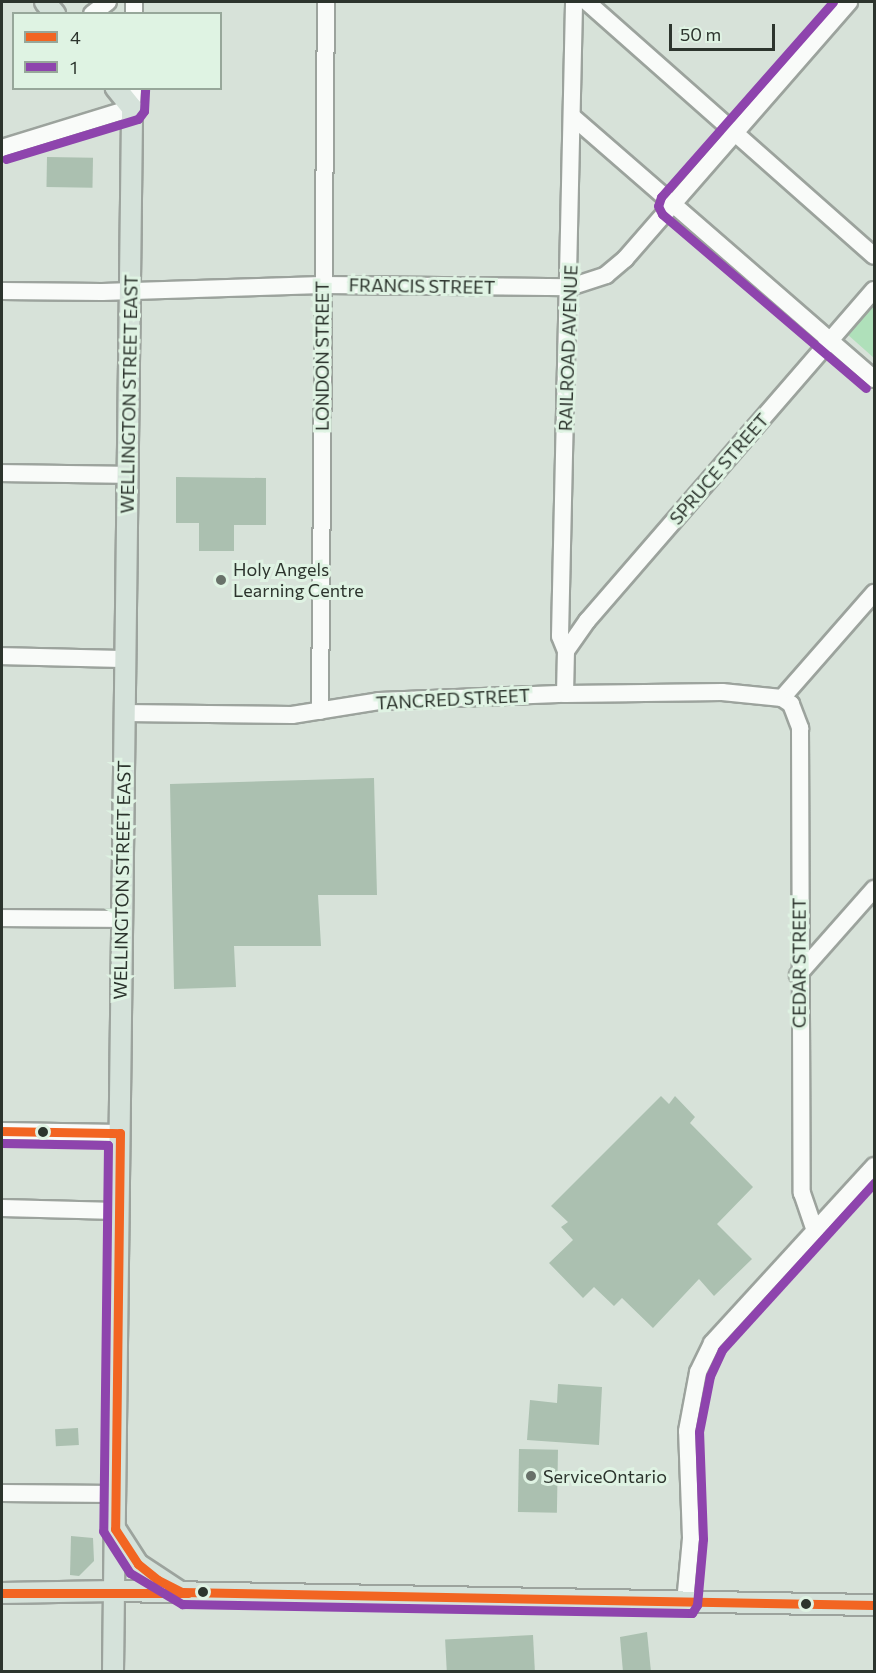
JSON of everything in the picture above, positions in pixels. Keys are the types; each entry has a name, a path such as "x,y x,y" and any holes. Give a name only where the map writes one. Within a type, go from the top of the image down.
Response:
{"main road":[{"path":"118,90 132,108"},
{"name":"WELLINGTON STREET EAST","path":"113,1671 132,108"},
{"path":"115,1528 138,1564 182,1592"},
{"path":"2,1593 182,1592 685,1604 874,1605"}],"street":[{"path":"96,12 108,2"},
{"name":"LONDON STREET","path":"320,711 326,2"},
{"name":"FRANCIS STREET","path":"2,291 322,285 570,287 606,275 626,259 670,205 849,2"},
{"path":"580,4 735,132 874,255"},
{"name":"RAILROAD AVENUE","path":"565,694 566,651 560,636 574,118 580,4"},
{"name":"WELLINGTON STREET EAST","path":"132,108 133,90"},
{"path":"2,148 132,108"},
{"path":"574,118 670,205 874,379"},
{"name":"SPRUCE STREET","path":"566,651 595,612 874,290"},
{"path":"2,472 129,474"},
{"path":"782,698 874,593"},
{"path":"2,656 124,659"},
{"name":"TANCRED STREET","path":"124,713 292,715 379,701 565,694 722,692 782,698"},
{"name":"CEDAR STREET","path":"782,698 791,704 800,728 798,975 802,1194 815,1231"},
{"path":"798,975 874,889"},
{"path":"2,918 121,919"},
{"path":"2,1131 120,1133"},
{"path":"685,1604 691,1538 687,1431 699,1372 712,1343 874,1166"},
{"path":"2,1208 117,1210"},
{"path":"2,1494 115,1494"}],"green space":[{"path":"874,302 874,358 847,334"}],"building":[{"path":"47,157 93,158 92,188 46,187"},
{"path":"176,477 266,478 266,525 234,525 234,551 199,551 199,523 176,523"},
{"path":"374,778 377,895 318,895 321,946 234,946 236,987 174,989 170,784"},
{"path":"661,1096 669,1104 675,1096 695,1117 690,1123 753,1187 717,1224 752,1259 714,1296 699,1279 653,1328 622,1298 614,1306 594,1287 583,1298 549,1263 573,1240 561,1227 568,1222 551,1206"},
{"path":"558,1384 602,1387 599,1445 527,1440 530,1400 557,1403"},
{"path":"78,1428 79,1445 56,1446 55,1429"},
{"path":"519,1449 558,1450 557,1513 518,1512"},
{"path":"71,1536 93,1538 94,1561 79,1576 70,1575"},
{"path":"647,1632 651,1672 623,1672 620,1637"},
{"path":"533,1635 535,1672 447,1672 445,1640"}],"transit line":[{"name":"1","path":"833,2 661,197 658,206 662,214 866,388"},
{"name":"1","path":"6,159 138,119 144,111 145,90"},
{"name":"4","path":"2,1131 120,1133"},
{"name":"4","path":"120,1133 115,1529 138,1564 158,1580 182,1592 874,1605"},
{"name":"1","path":"2,1143 108,1145 103,1531 130,1573 182,1604 692,1613 697,1605 703,1539 699,1432 710,1376 722,1350 874,1183"},
{"name":"4","path":"2,1593 188,1593"}],"place":[{"name":"Holy Angels Learning Centre","path":"221,580"},
{"name":"ServiceOntario","path":"531,1476"}]}
